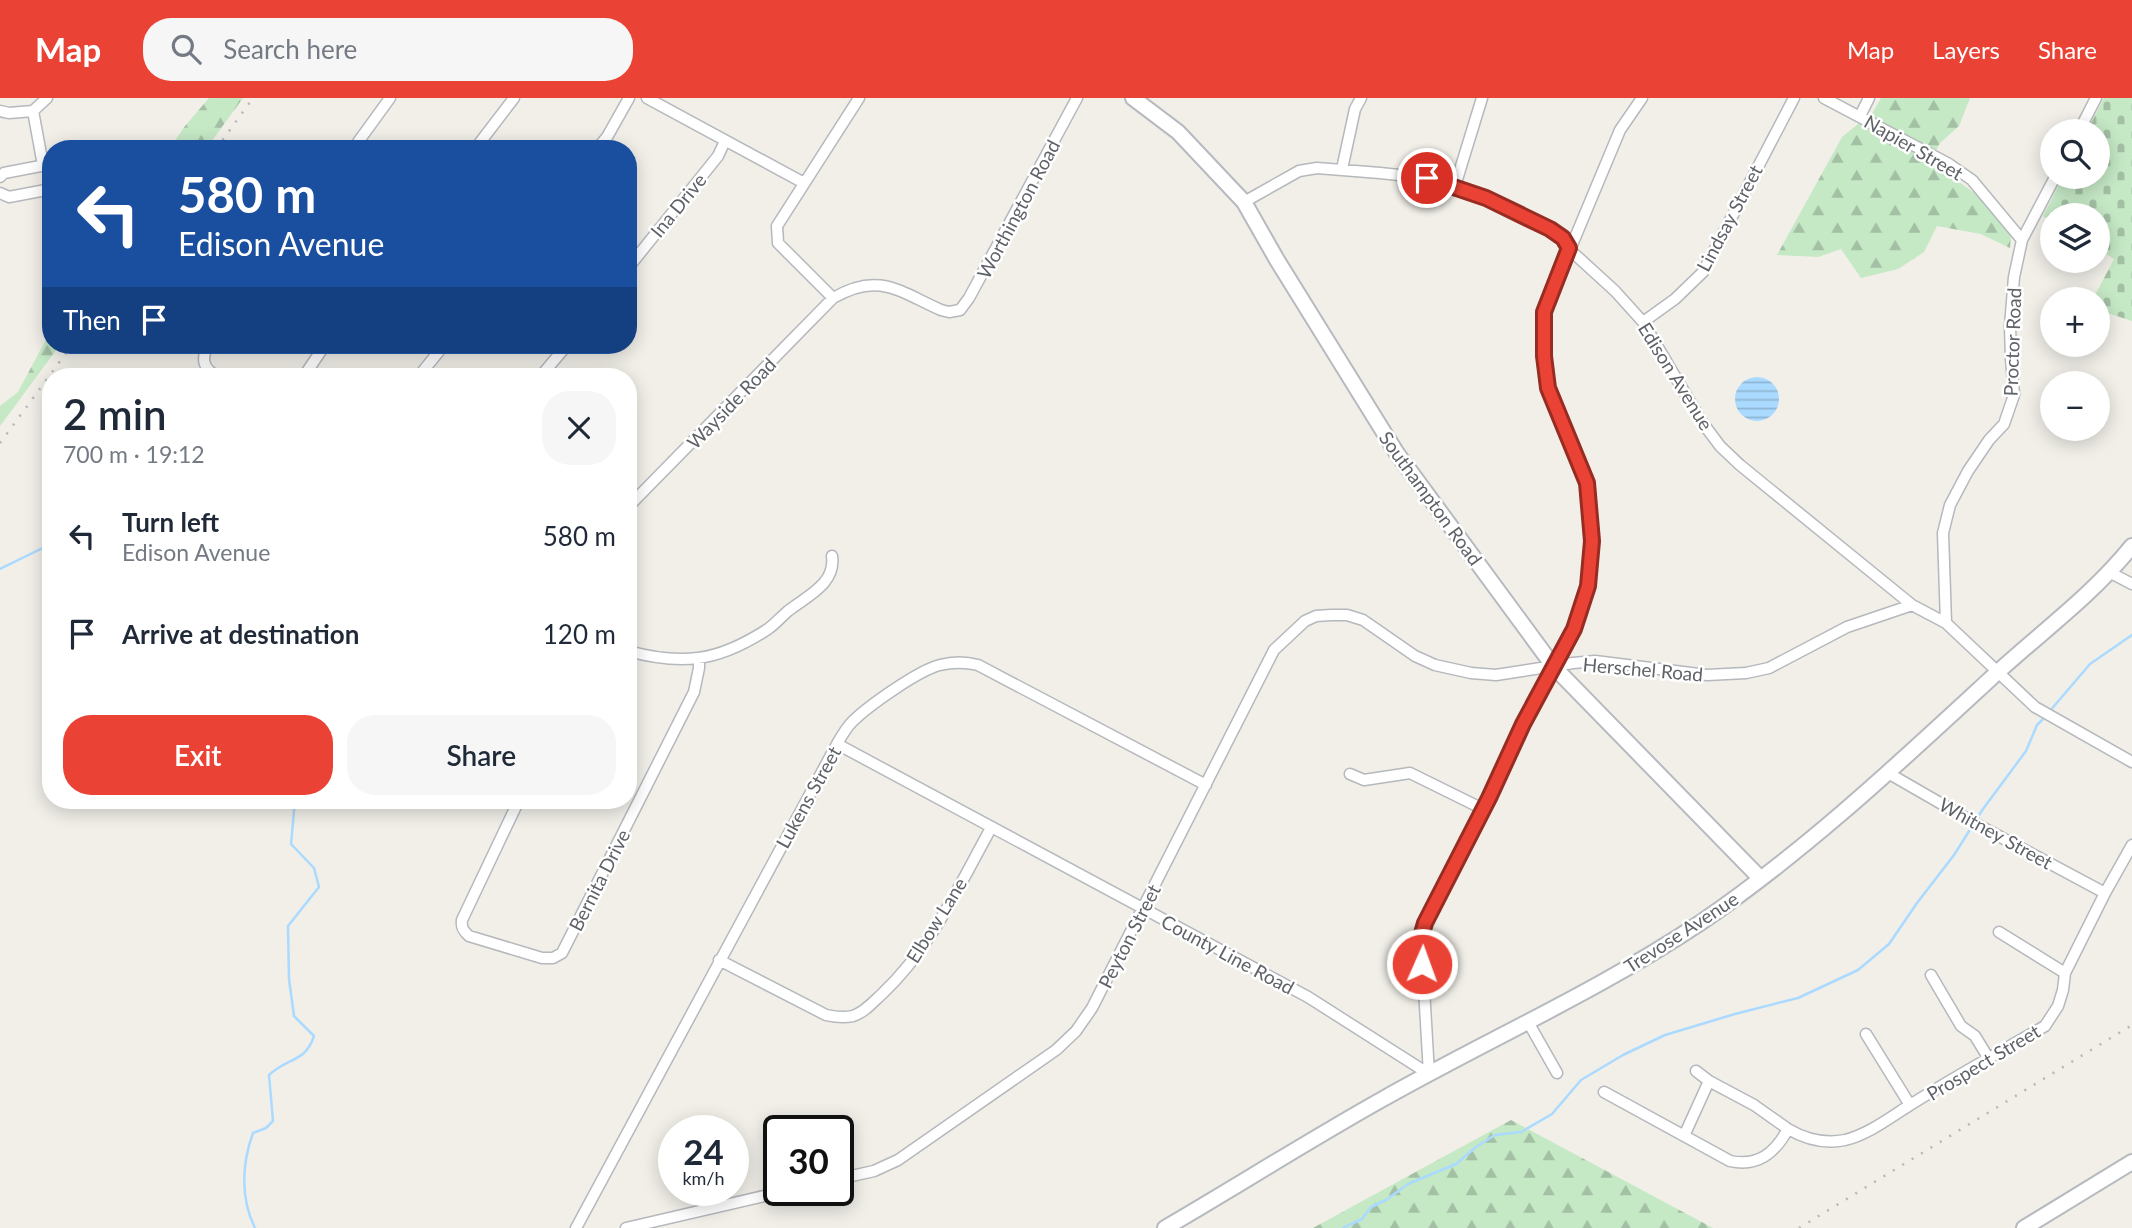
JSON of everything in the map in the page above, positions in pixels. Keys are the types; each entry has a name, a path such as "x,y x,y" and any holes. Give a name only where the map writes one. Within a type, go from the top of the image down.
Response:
{"street":[{"path":"0,111 33,111 47,98"},
{"path":"360,140 390,98"},
{"path":"482,140 513,98"},
{"path":"604,140 629,98"},
{"path":"647,98 804,183"},
{"path":"833,298 778,243 778,226 859,98"},
{"name":"Worthington Road","path":"833,298 856,288 881,284 941,310 960,310 1077,98"},
{"name":"Southampton Road","path":"1133,98 1178,132 1244,202 1396,452 1554,667 1760,878"},
{"path":"1342,169 1355,109 1361,98"},
{"path":"1455,186 1482,98"},
{"path":"1429,1074 1421,937 1425,923 1523,724 1574,629 1588,586 1592,541 1587,483 1548,388 1544,356 1544,312 1619,130 1642,98"},
{"name":"Lindsay Street","path":"1643,322 1675,299 1703,272 1794,98"},
{"name":"Napier Street","path":"1824,98 1949,164 1972,180 2022,240"},
{"path":"1860,116 1870,98"},
{"path":"2085,119 2096,98"},
{"path":"33,111 42,146"},
{"name":"Ina Drive","path":"637,257 718,156 725,141"},
{"path":"0,177 4,173 42,166"},
{"name":"Edison Avenue","path":"1244,202 1299,171 1317,168 1342,169 1427,178 1455,186 1550,229 1563,238 1569,248 1615,291 1643,322 1702,422 1720,446 1766,487 1912,605 1946,623 2039,711 2132,762"},
{"name":"Proctor Road","path":"1946,623 1943,545 1950,505 1968,471 1989,440 2004,424 2014,396 2011,323 2014,277 2022,240 2049,189"},
{"path":"0,193 9,197 42,191"},
{"name":"Wayside Road","path":"637,498 833,298"},
{"path":"425,368 437,354"},
{"path":"547,368 559,354"},
{"name":"Trevose Avenue","path":"1164,1228 1380,1100 1528,1022 1659,949 1702,921 1796,851 1888,773 1997,672 2111,573 2132,546"},
{"path":"637,653 668,658 699,658 730,649 770,628 786,612 814,593 832,570 832,555"},
{"path":"2111,573 2132,584"},
{"name":"Herschel Road","path":"1334,615 1347,615 1363,620 1415,656 1453,670 1496,675 1595,661 1707,675 1746,673 1769,668 1847,627 1912,605"},
{"name":"Peyton Street","path":"854,1175 874,1171 898,1160 1070,1038 1092,1008 1274,650 1305,621 1316,616 1334,615"},
{"name":"Bernita Drive","path":"637,805 694,692 699,658"},
{"name":"Lukens Street","path":"576,1228 836,744 850,723 922,672 940,665 978,665 1206,785"},
{"name":"County Line Road","path":"836,744 1308,997 1429,1074"},
{"path":"1350,774 1364,780 1410,773 1483,808"},
{"name":"Whitney Street","path":"1888,773 1980,826 2105,892"},
{"name":"Bernita Drive","path":"515,809 462,920 464,932 469,936 542,958 552,958 562,953 635,809"},
{"name":"Elbow Lane","path":"719,960 826,1015 843,1017 860,1013 888,988 919,952 942,917 991,828"},
{"name":"Prospect Street","path":"1696,1071 1799,1135 1829,1142 1864,1134 2045,1026 2058,1006 2066,973 2105,892 2132,845"},
{"path":"1999,932 2066,973"},
{"path":"1931,975 1961,1026 1975,1036 1989,1059"},
{"path":"1528,1022 1557,1073"},
{"path":"1866,1034 1910,1105"},
{"path":"1684,1136 1709,1081"},
{"path":"1604,1092 1730,1161 1745,1163 1758,1160 1771,1152 1788,1129"},
{"path":"2024,1228 2132,1162"},
{"path":"626,1228 763,1196"}],"green space":[{"path":"209,98 243,98 213,140 175,140"},
{"path":"1881,98 1970,98 1959,126 1940,143 1930,162 1976,194 2011,236 2010,248 1981,234 1937,226 1924,252 1898,269 1861,278 1841,249 1818,257 1777,255 1842,137 1873,112"},
{"path":"2104,98 2132,98 2132,321 2110,314 2110,287 2099,287 2107,273 2110,273 2114,259 2110,256 2110,203 2050,203 2057,189 2110,189 2110,119 2093,119"},
{"path":"42,347 42,354 53,354 0,426 0,406 18,392"},
{"path":"1511,1120 1713,1228 1313,1228"}],"water":[{"path":"1757,377 1773,383 1779,399 1773,415 1757,421 1741,415 1735,399 1741,383"}],"waterway":[{"path":"0,569 42,548"},
{"path":"2049,712 2090,664 2132,635"},
{"path":"1343,1228 1362,1219 1371,1207 1408,1184 1456,1164 1495,1135 1521,1132 1552,1114 1581,1080 1623,1055 1665,1035 1798,998 1858,970 1889,944 2026,751 2037,725 2045,717"},
{"path":"255,1228 247,1205 245,1168 253,1133 266,1128 273,1121 269,1075 306,1051 314,1036 294,1016 289,979 288,926 319,887 314,868 291,844 294,809"}],"railway":[{"path":"223,140 253,98"},
{"path":"55,368 65,354"},
{"path":"0,443 42,386"},
{"path":"1799,1228 2132,1025"}],"route":[{"path":"1422,964 1421,937 1425,923 1489,798 1523,724 1574,629 1588,586 1592,541 1587,483 1548,388 1544,356 1544,312 1569,248 1563,238 1550,229 1486,198 1427,178"}]}
